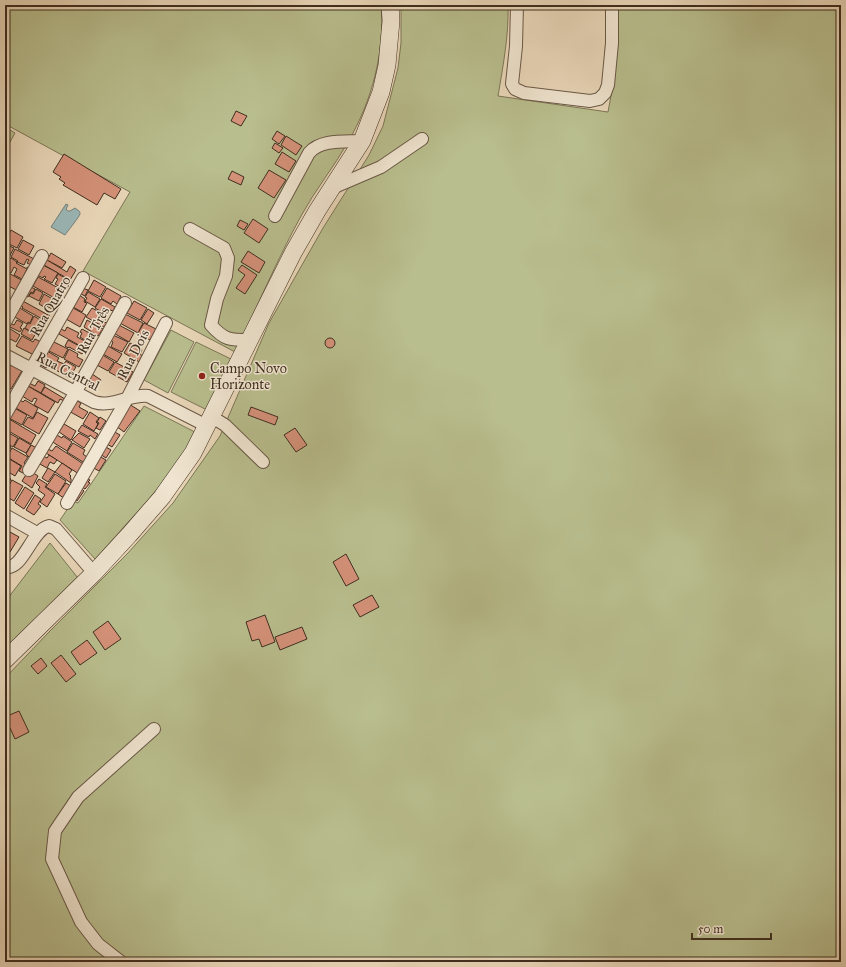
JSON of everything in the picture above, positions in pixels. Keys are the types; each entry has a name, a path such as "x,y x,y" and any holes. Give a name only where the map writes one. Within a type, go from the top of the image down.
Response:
{"main road":[{"path":"5,660 94,573 129,536 162,497 193,453 293,253 317,211 362,141 381,92 387,65 391,21 390,5"}],"street":[{"path":"517,5 516,46 512,84 515,89 524,93 590,101 599,99 605,93 608,85 612,43 612,5"},
{"path":"332,188 381,167 422,139"},
{"path":"276,216 309,153 314,148 326,144 362,141"},
{"path":"190,229 224,248 228,258 226,276 217,299 211,325 220,335 234,340 249,340"},
{"path":"5,322 42,256"},
{"name":"Rua Quatro","path":"5,415 83,278"},
{"name":"Rua Três","path":"28,470 75,392 125,303"},
{"name":"Rua Dois","path":"67,503 127,399 166,323"},
{"name":"Rua Central","path":"5,354 94,402 102,404 144,395 151,396 210,421 225,425 263,462"},
{"path":"5,515 37,533"},
{"path":"5,566 12,566 20,560 37,533 47,526 52,526 94,573"},
{"path":"121,962 98,944 81,922 52,860 55,830 78,797 154,729"}],"green space":[{"path":"5,5 381,5 382,23 379,58 364,110 343,151 301,216 235,352 83,271 130,192 5,124"},
{"path":"401,5 508,5 507,39 498,96 608,112 613,85 619,5 841,5 841,962 5,962 5,678 127,554 173,503 220,436 269,323 323,228 369,155 383,126 398,68 401,43"},
{"path":"5,127 15,133 5,151"},
{"path":"171,330 194,342 168,393 144,380"},
{"name":"Campo Novo Horizonte","path":"196,342 233,360 207,410 171,392"},
{"path":"144,406 193,431 189,450 149,499 95,559 60,520 73,501 78,503"},
{"path":"50,543 78,578 5,653 5,602"}],"water":[{"path":"66,204 68,205 66,209 68,211 75,208 80,214 65,235 51,227"}],"building":[{"path":"236,111 247,116 241,126 231,121"},
{"path":"277,131 285,136 279,144 272,139"},
{"path":"286,136 302,146 296,155 281,145"},
{"path":"275,143 283,148 279,153 272,148"},
{"path":"282,152 296,161 289,172 275,164"},
{"path":"64,154 121,189 115,199 104,193 97,205 63,185 65,183 59,179 61,177 53,172"},
{"path":"269,170 286,180 274,198 258,188"},
{"path":"232,171 244,177 241,185 228,179"},
{"path":"253,219 268,229 259,243 244,233"},
{"path":"240,220 248,224 244,230 237,226"},
{"path":"11,230 23,237 17,248 5,242"},
{"path":"23,240 34,246 29,255 18,249"},
{"path":"5,244 14,248 9,257 5,255"},
{"path":"15,249 36,260 30,270 27,268 31,265 27,263 29,260 27,259 24,265 11,257"},
{"path":"248,251 265,262 259,273 241,262"},
{"path":"51,253 66,262 62,268 47,260"},
{"path":"11,258 17,262 16,263 27,269 22,279 14,275 17,269 14,267 11,273 5,269 7,259 9,260"},
{"path":"47,260 67,272 70,266 76,270 70,280 44,265"},
{"path":"41,264 58,273 52,283 44,279 46,277 44,276 43,278 35,274"},
{"path":"242,265 257,275 245,294 236,288 245,275 238,270"},
{"path":"5,271 23,281 18,291 5,284"},
{"path":"58,274 71,281 66,290 55,284 58,279 56,278"},
{"path":"38,277 64,291 58,300 33,286"},
{"path":"94,280 106,287 100,297 88,291"},
{"path":"29,286 35,289 28,297 24,295"},
{"path":"82,288 88,290 85,296 79,293"},
{"path":"107,288 121,296 117,304 113,301 111,304 101,298"},
{"path":"36,289 43,293 39,301 29,296 31,293 33,294"},
{"path":"88,292 100,299 95,307 85,301 87,298 85,297"},
{"path":"44,294 56,301 52,309 45,305 44,307 39,304"},
{"path":"79,295 85,299 84,302 87,303 82,312 73,307"},
{"path":"101,299 115,307 113,311 110,310 107,315 95,308"},
{"path":"21,300 50,316 46,321 22,308 23,307 19,304"},
{"path":"134,301 147,308 140,320 127,313"},
{"path":"18,307 33,316 30,323 28,322 27,324 13,316"},
{"path":"73,308 86,315 80,327 66,319"},
{"path":"92,308 107,316 104,322 107,323 104,327 86,317"},
{"path":"148,309 154,313 147,324 141,320"},
{"path":"123,313 143,323 138,333 118,322"},
{"path":"34,316 42,321 38,329 34,327 31,332 25,328 28,323 30,324"},
{"path":"17,320 23,323 20,328 22,329 20,332 8,326 10,323 14,325"},
{"path":"87,320 103,329 98,336 84,327"},
{"path":"144,323 156,329 150,340 138,333"},
{"path":"117,324 134,333 129,342 112,332"},
{"path":"7,327 20,335 16,342 8,338 5,340 5,330"},
{"path":"67,327 79,333 77,337 87,342 84,348 59,334 61,329 65,331"},
{"path":"24,328 32,333 34,329 37,331 32,340 21,334"},
{"path":"82,329 95,336 89,347 86,346 88,342 80,337 82,333 80,332"},
{"path":"113,335 128,342 122,352 111,347 113,342 110,340"},
{"path":"22,336 33,342 35,339 41,342 34,355 16,346"},
{"path":"328,338 332,338 334,339 334,347 328,348 325,345 325,341"},
{"path":"68,340 85,349 82,354 65,346"},
{"path":"52,341 68,349 63,358 47,350"},
{"path":"130,343 142,350 140,354 144,357 141,363 124,353"},
{"path":"108,346 122,354 117,362 103,354"},
{"path":"69,349 78,354 77,357 83,360 79,367 64,359"},
{"path":"47,351 59,358 57,361 64,364 66,361 76,367 69,378 48,365 46,368 39,364"},
{"path":"101,354 114,362 108,371 95,364"},
{"path":"6,360 23,369 11,389 5,386"},
{"path":"115,362 133,372 127,382 109,372"},
{"path":"92,374 101,380 96,388 87,382"},
{"path":"38,381 45,385 41,393 28,386 29,383 35,386"},
{"path":"28,386 55,402 48,413 34,405 37,399 34,398 32,402 22,396"},
{"path":"45,387 65,399 64,401 60,399 58,403 41,393"},
{"path":"74,399 81,403 79,407 88,412 83,419 67,410"},
{"path":"20,400 23,402 25,400 38,408 33,418 16,408"},
{"path":"129,404 140,411 124,432 116,426"},
{"path":"251,407 278,417 275,425 248,415"},
{"path":"16,409 27,415 22,425 9,418"},
{"path":"37,412 48,418 39,434 23,425 28,417 33,419"},
{"path":"90,412 99,418 96,422 98,424 94,431 83,424"},
{"path":"100,417 106,421 100,430 96,428"},
{"path":"9,419 36,435 31,444 5,429 5,425"},
{"path":"64,424 76,431 71,440 59,432"},
{"path":"82,425 98,434 95,439 90,435 89,437 78,431"},
{"path":"295,428 307,445 296,452 284,435"},
{"path":"5,431 18,438 13,447 5,442"},
{"path":"113,431 120,435 112,447 107,444 106,447 111,450 106,458 100,454"},
{"path":"79,433 90,439 84,448 72,440"},
{"path":"55,434 62,438 63,436 72,442 67,451 51,441"},
{"path":"19,438 31,445 26,453 14,447"},
{"path":"73,443 85,450 83,454 87,457 83,462 67,452"},
{"path":"5,444 11,447 6,456 5,456"},
{"path":"31,445 37,448 31,459 26,454"},
{"path":"56,446 85,465 79,474 46,453 48,449 52,451"},
{"path":"12,448 28,457 24,463 28,465 23,473 19,471 22,466 7,457"},
{"path":"49,455 57,460 54,464 50,462 47,468 38,463 43,456 47,458"},
{"path":"99,456 106,460 99,471 92,467"},
{"path":"6,457 21,466 15,476 5,470"},
{"path":"62,463 72,470 69,474 71,476 71,483 55,472"},
{"path":"48,468 55,472 48,482 42,478"},
{"path":"29,470 38,476 32,488 22,481"},
{"path":"55,474 66,481 58,494 46,487"},
{"path":"5,475 11,479 5,489"},
{"path":"86,478 90,480 88,482 90,483 85,489 80,486"},
{"path":"39,479 47,484 45,487 55,494 47,507 40,502 45,495 38,490 40,487 36,483"},
{"path":"12,480 23,486 14,501 5,496 5,492"},
{"path":"66,483 72,487 65,499 58,494"},
{"path":"25,487 34,493 24,509 15,503"},
{"path":"80,487 84,491 77,501 72,498"},
{"path":"35,495 41,499 38,504 41,506 34,515 26,510"},
{"path":"10,532 19,537 10,552 5,549 5,539"},
{"path":"346,554 359,579 346,586 333,562"},
{"path":"372,595 379,607 360,617 353,605"},
{"path":"265,615 275,642 262,647 259,639 252,641 246,622"},
{"path":"108,621 121,639 105,650 93,632"},
{"path":"302,627 307,639 280,650 275,637"},
{"path":"87,640 97,653 80,665 71,652"},
{"path":"61,655 76,674 66,682 51,663"},
{"path":"41,658 47,666 38,674 31,666"},
{"path":"19,711 29,732 15,739 5,717"}],"place":[{"name":"Campo Novo Horizonte","path":"202,376"}]}
